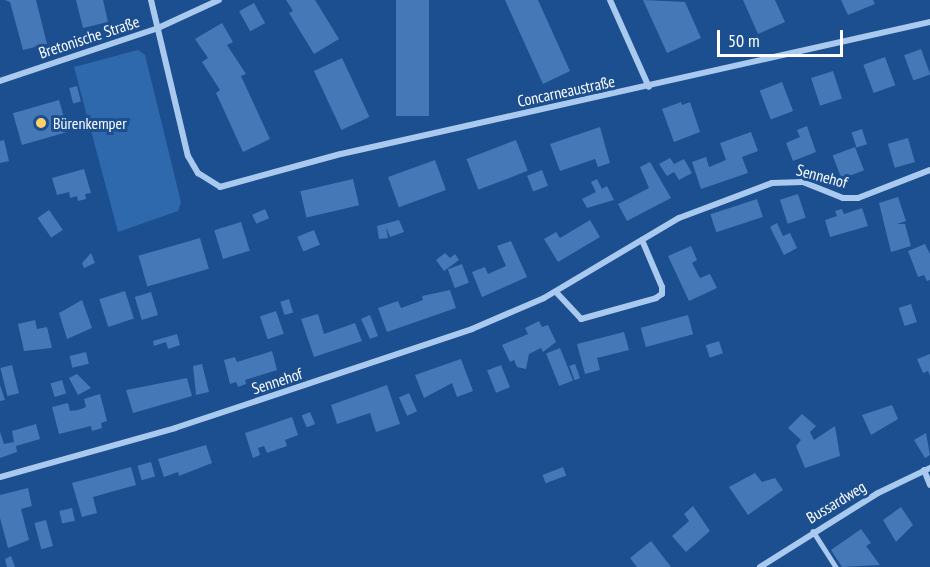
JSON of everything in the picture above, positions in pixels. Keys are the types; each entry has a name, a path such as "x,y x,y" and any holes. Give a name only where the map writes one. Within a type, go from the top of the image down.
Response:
{"street":[{"path":"151,0 158,28"},
{"name":"Bretonische Straße","path":"0,81 158,28 219,0"},
{"path":"610,0 649,87"},
{"name":"Concarneaustraße","path":"158,28 188,156 198,173 220,187 233,186 341,154 649,87 930,22"},
{"name":"Sennehof","path":"0,477 141,438 344,374 472,329 556,292 694,210 772,183 803,182 843,198 858,198 930,170"},
{"path":"556,292 581,319 656,298 662,294 662,287 642,240"},
{"path":"927,469 930,485"},
{"name":"Bussardweg","path":"760,567 813,531 927,469"}],"lane":[{"path":"813,531 836,567"}],"shaded area":[{"path":"138,50 145,55 181,202 178,211 118,232 74,67"}],"building":[{"path":"5,0 36,0 47,44 23,50 10,2"},
{"path":"76,0 103,0 108,22 83,28"},
{"path":"286,0 315,0 339,39 314,54 289,13 293,11"},
{"path":"396,0 429,0 429,116 396,116"},
{"path":"505,0 538,0 570,71 543,84"},
{"path":"643,0 685,2 701,38 667,53"},
{"path":"743,0 775,0 785,22 758,34"},
{"path":"841,0 873,0 875,4 848,15"},
{"path":"254,3 265,23 250,31 239,11"},
{"path":"222,23 233,42 227,45 246,74 241,76 270,139 243,152 216,93 220,90 202,62 208,58 195,39"},
{"path":"921,49 930,74 913,81 904,55"},
{"path":"885,57 895,85 874,93 863,65"},
{"path":"342,58 369,117 341,130 314,71"},
{"path":"833,71 842,99 820,106 811,78"},
{"path":"782,82 793,111 771,120 760,91"},
{"path":"77,86 81,102 73,103 69,88"},
{"name":"Bürenkemper","path":"59,100 68,132 22,145 13,113"},
{"path":"681,102 682,105 690,102 700,132 674,142 662,109"},
{"path":"807,126 816,152 793,161 786,143 800,137 797,130"},
{"path":"600,127 610,163 598,167 595,159 560,171 550,144"},
{"path":"862,129 867,144 856,148 852,132"},
{"path":"751,132 758,151 742,157 748,173 701,189 692,162 706,157 709,167 726,160 720,143"},
{"path":"908,138 915,162 895,168 888,144"},
{"path":"4,140 9,161 0,163 0,141"},
{"path":"516,140 528,171 478,190 467,159"},
{"path":"855,147 864,170 842,179 833,156"},
{"path":"670,158 674,164 684,159 692,173 679,180 674,172 667,176 659,164"},
{"path":"435,160 446,190 399,207 388,177"},
{"path":"650,162 671,198 627,221 618,204 649,188 640,167"},
{"path":"84,169 91,193 85,194 86,199 78,201 77,196 70,198 69,192 57,195 52,178"},
{"path":"542,170 548,186 533,192 527,176"},
{"path":"353,179 359,205 306,217 300,191"},
{"path":"597,179 602,189 607,186 614,200 587,208 582,199 596,192 591,182"},
{"path":"798,194 806,218 788,224 780,200"},
{"path":"898,197 906,221 897,224 905,224 911,246 891,252 879,203"},
{"path":"757,199 763,217 716,232 710,214"},
{"path":"862,208 868,226 830,237 825,220 837,216 835,211 842,209 844,214"},
{"path":"265,209 269,218 256,224 252,215"},
{"path":"49,210 63,230 51,238 38,218"},
{"path":"399,220 404,232 390,237 386,227 388,238 379,239 377,226"},
{"path":"590,220 600,237 558,262 544,239 556,232 560,238"},
{"path":"241,222 250,251 223,259 214,230"},
{"path":"777,223 783,236 790,233 797,248 784,255 770,227"},
{"path":"314,230 320,245 303,252 297,237"},
{"path":"200,238 209,269 147,286 138,256"},
{"path":"511,241 527,277 482,297 472,272 485,267 488,274 506,266 497,246"},
{"path":"925,244 930,254 930,280 927,281 924,275 918,277 908,251"},
{"path":"691,246 697,260 692,263 700,278 710,274 717,288 689,301 668,256"},
{"path":"91,253 95,263 84,268 82,263"},
{"path":"445,253 450,258 455,254 459,260 444,271 436,260"},
{"path":"462,264 469,283 455,288 448,269"},
{"path":"450,290 456,308 387,332 378,308 398,301 401,308 423,300 422,296"},
{"path":"125,291 134,319 108,327 99,299"},
{"path":"151,292 158,315 142,320 135,297"},
{"path":"289,299 293,312 284,315 280,302"},
{"path":"82,300 92,328 67,339 59,313"},
{"path":"911,304 917,322 905,326 899,308"},
{"path":"276,311 284,334 268,339 260,317"},
{"path":"318,314 324,334 355,323 362,341 314,357 301,319"},
{"path":"370,315 378,336 370,339 361,319"},
{"path":"688,315 693,334 646,347 641,328"},
{"path":"35,320 37,329 47,327 52,348 24,351 18,324"},
{"path":"539,321 542,327 548,325 556,342 543,352 541,348 529,354 526,369 517,367 514,360 510,362 502,345 528,334 525,328"},
{"path":"624,332 629,350 597,358 600,370 585,374 577,344"},
{"path":"177,334 180,345 168,349 166,342 154,346 153,341"},
{"path":"719,341 723,353 710,358 706,345"},
{"path":"560,348 573,380 559,386 546,354"},
{"path":"272,351 277,370 245,380 246,384 238,387 236,382 230,384 224,360 235,357 237,362"},
{"path":"86,352 89,364 72,368 70,356"},
{"path":"930,354 930,376 928,371 923,373 917,359"},
{"path":"461,359 473,391 457,397 452,383 424,398 415,375"},
{"path":"202,364 209,392 196,395 193,366"},
{"path":"575,364 580,378 574,380 569,366"},
{"path":"12,365 19,393 7,396 0,368"},
{"path":"501,365 510,387 496,393 487,371"},
{"path":"77,374 91,388 78,395 69,378"},
{"path":"187,378 192,396 133,413 126,390"},
{"path":"62,380 66,393 55,397 51,384"},
{"path":"0,385 5,400 0,401"},
{"path":"387,385 400,424 376,432 370,413 337,424 331,405"},
{"path":"409,393 417,411 407,416 399,397"},
{"path":"100,394 107,421 101,423 102,428 92,431 91,426 59,434 52,407 68,403 70,411 78,410 86,407 84,399"},
{"path":"892,405 898,419 871,435 862,415"},
{"path":"310,412 315,424 307,427 302,416"},
{"path":"802,414 816,426 810,432 814,440 835,426 840,456 805,468 796,446 801,440 788,428"},
{"path":"292,417 298,435 285,440 287,446 267,453 264,446 258,448 260,455 253,458 245,433"},
{"path":"36,424 40,439 16,446 17,452 0,458 0,432 4,444 14,442 12,431"},
{"path":"926,433 930,455 925,458 914,440"},
{"path":"206,445 212,463 179,476 178,472 164,477 158,459"},
{"path":"151,462 155,476 142,480 138,466"},
{"path":"131,467 136,485 93,497 97,513 82,517 72,483"},
{"path":"563,467 566,475 546,483 542,475"},
{"path":"755,473 762,482 775,478 783,490 748,515 729,487"},
{"path":"28,488 32,506 21,509 29,540 8,548 0,518 0,495"},
{"path":"693,506 710,531 686,552 672,536 689,521 684,514"},
{"path":"901,507 913,525 896,542 883,520"},
{"path":"72,508 75,521 62,524 59,511"},
{"path":"46,520 53,546 41,549 34,523"},
{"path":"861,529 871,543 866,546 880,565 842,567 831,550"},
{"path":"651,541 671,567 637,567 630,558"},
{"path":"11,556 15,567 7,567 5,559"}],"place":[{"name":"Bürenkemper","path":"41,123"}]}
